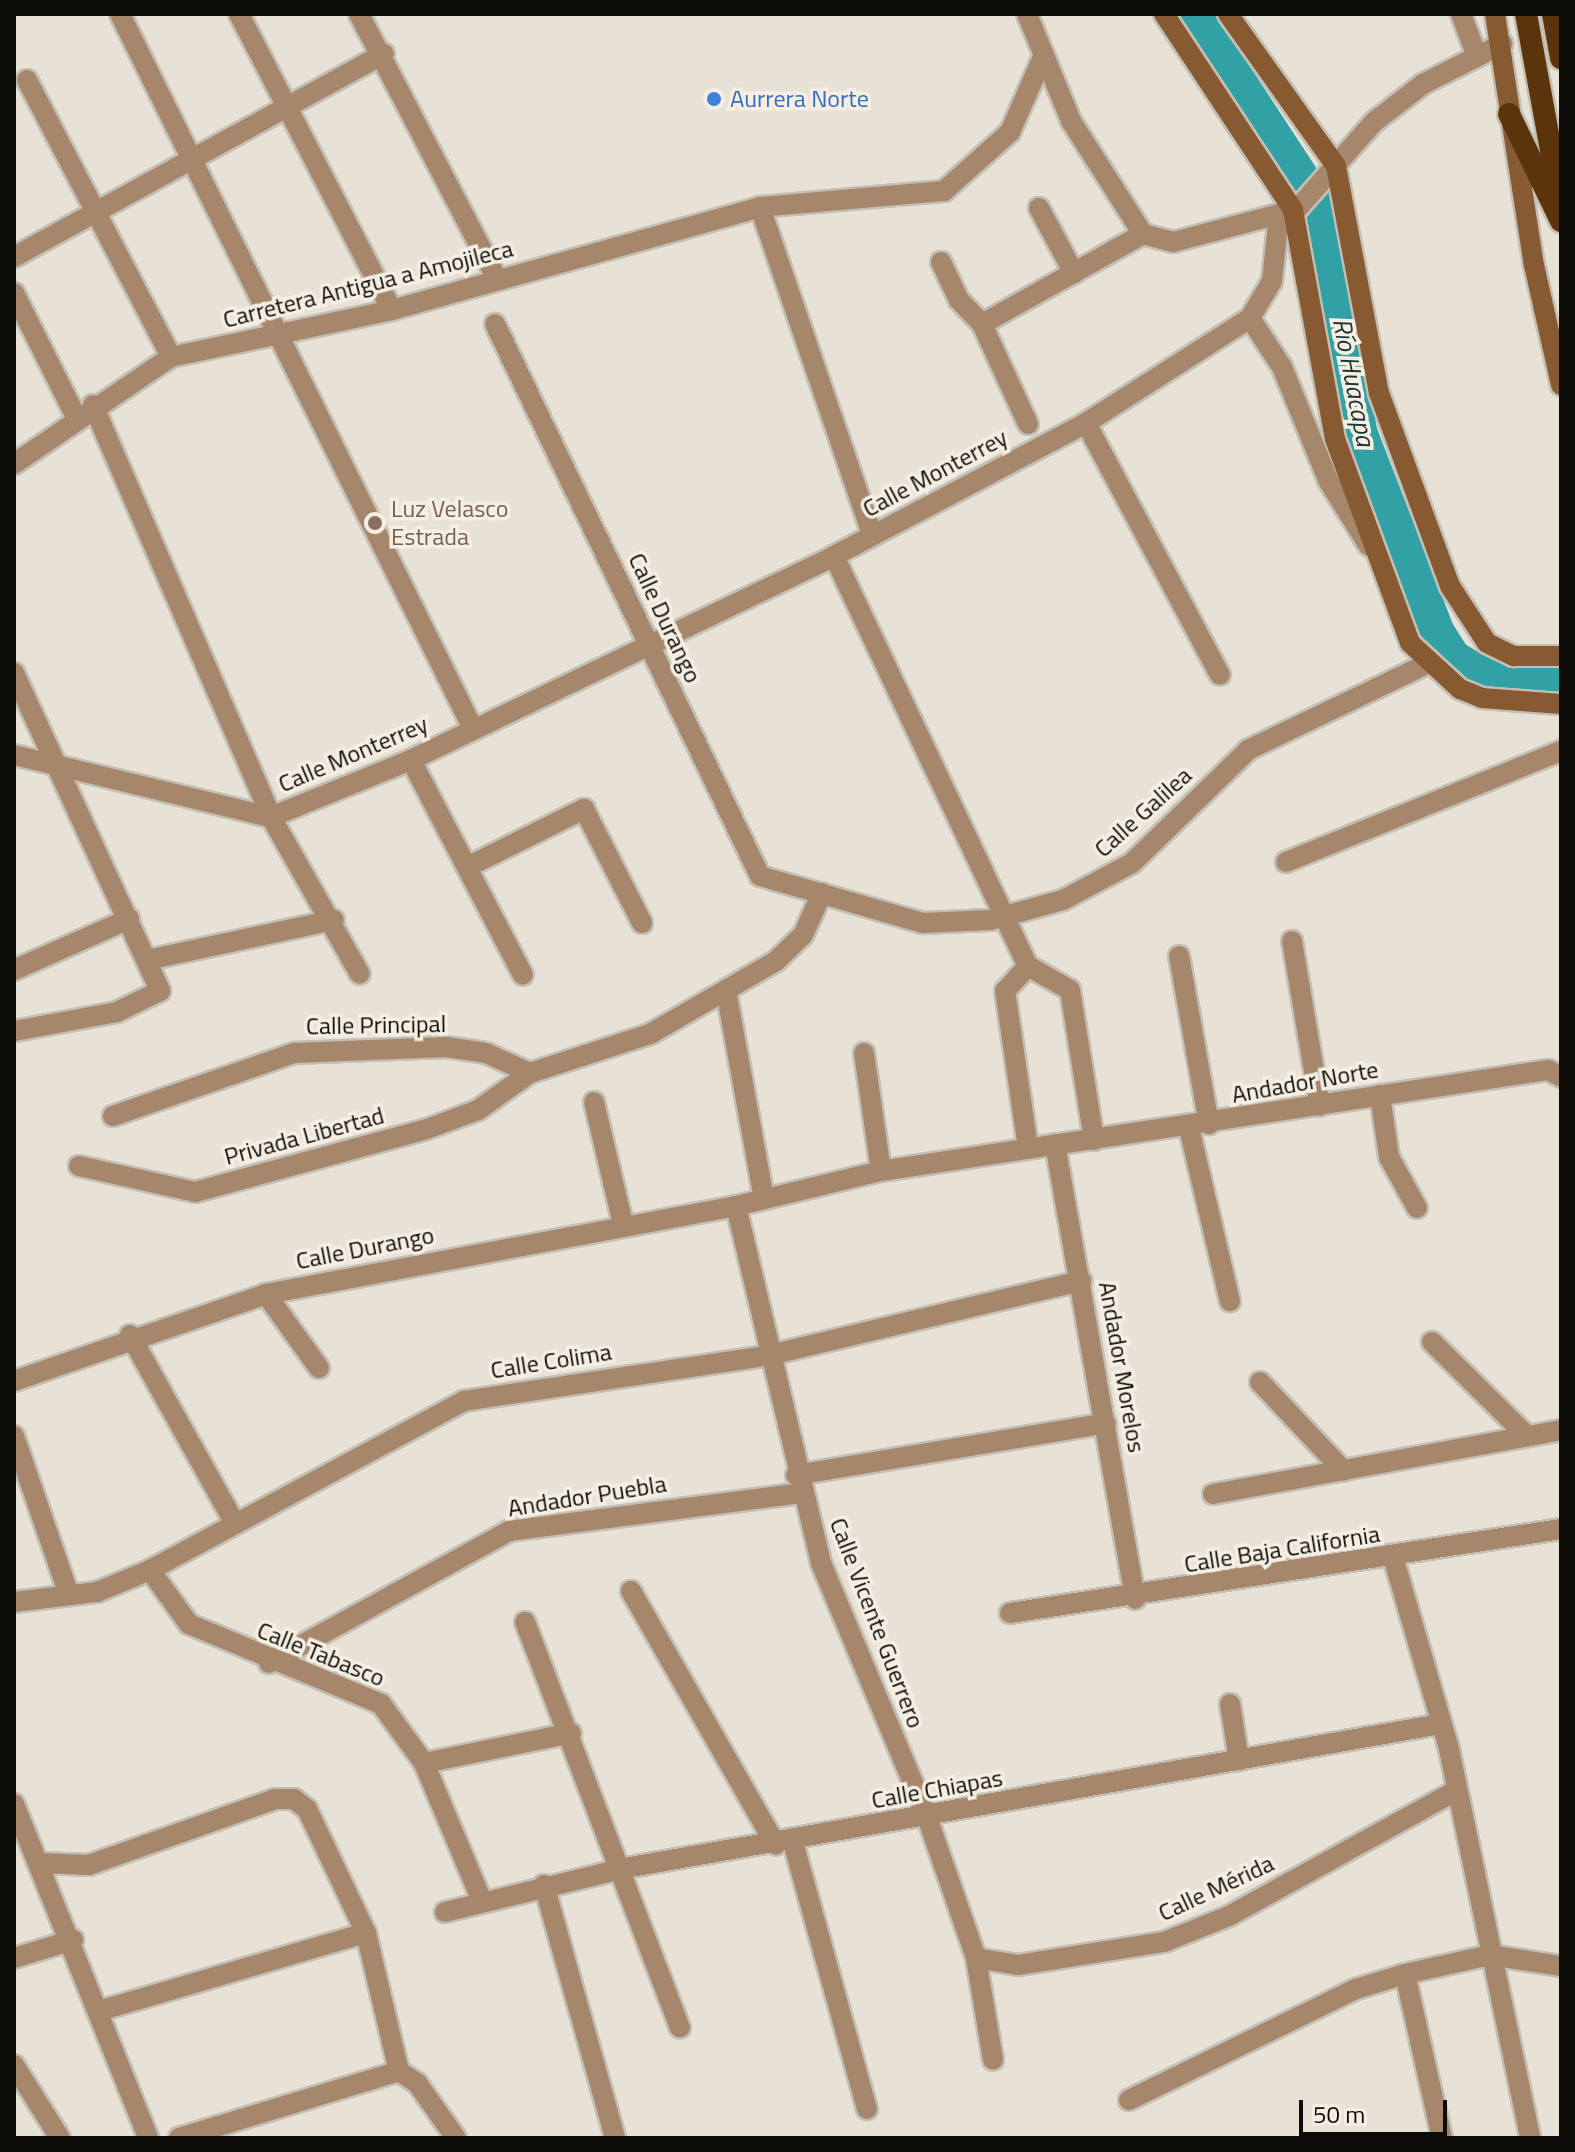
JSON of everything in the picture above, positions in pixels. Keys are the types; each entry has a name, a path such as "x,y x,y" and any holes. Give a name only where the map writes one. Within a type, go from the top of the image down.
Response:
{"highway":[{"path":"1526,14 1561,204"},
{"path":"1553,14 1561,58"},
{"path":"1509,114 1561,221"}],"main road":[{"path":"1164,14 1290,210 1335,439 1375,555 1410,643 1429,663 1482,698 1561,704"},
{"path":"1228,14 1333,171 1379,393 1450,586 1487,643 1514,656 1561,656"},
{"path":"1495,14 1502,44 1509,114 1561,385"}],"street":[{"path":"120,14 473,729"},
{"path":"239,14 286,112 392,310"},
{"path":"359,14 384,54 497,279"},
{"path":"1027,14 1071,121 1143,234 1173,242 1290,210 1333,171 1374,122 1476,54 1502,44"},
{"path":"1461,14 1476,54"},
{"path":"14,257 286,112 384,54"},
{"name":"Carretera Antigua a Amojileca","path":"14,464 93,405 171,357 281,337 392,310 760,207 944,191 1010,132 1044,55"},
{"path":"27,80 100,213 171,357"},
{"path":"760,207 872,535"},
{"path":"1039,208 1074,273"},
{"name":"Calle Monterrey","path":"271,817 411,760 834,556 1086,423 1250,318 1272,281 1290,210"},
{"path":"982,324 1143,234"},
{"path":"941,262 959,300 982,324 1028,424"},
{"path":"14,293 77,419"},
{"path":"1250,318 1282,367 1329,482 1375,555"},
{"name":"Calle Durango","path":"495,324 649,643 753,871 822,893"},
{"path":"93,405 271,817 334,920 360,974"},
{"path":"1086,423 1220,675"},
{"path":"834,556 1008,915 1028,966 1070,990 1094,1140"},
{"name":"Calle Galilea","path":"822,893 923,923 1008,915 1099,885 1132,863 1248,750 1429,663"},
{"path":"14,673 65,773 160,991 145,1001 17,1026"},
{"path":"1286,862 1561,751"},
{"path":"14,755 65,773 271,817"},
{"path":"411,760 523,975"},
{"path":"467,867 584,809 642,923"},
{"path":"530,1073 650,1034 776,961 803,935 822,893"},
{"path":"14,970 129,919"},
{"path":"147,960 334,920"},
{"path":"1292,941 1320,1106"},
{"path":"1179,956 1199,1126 1230,1301"},
{"path":"1028,966 1005,991 1028,1148"},
{"path":"726,990 764,1199"},
{"name":"Calle Principal","path":"113,1116 294,1053 446,1047 486,1053 530,1073"},
{"path":"864,1053 881,1171"},
{"name":"Andador Norte","path":"881,1171 1199,1126 1548,1070 1561,1077"},
{"name":"Privada Libertad","path":"79,1166 195,1192 427,1129 478,1110 530,1073"},
{"path":"1380,1095 1389,1157 1417,1208"},
{"path":"594,1102 623,1224"},
{"name":"Andador Morelos","path":"1055,1144 1135,1599"},
{"name":"Calle Durango","path":"14,1381 130,1335 266,1294 623,1224 736,1206 881,1171"},
{"name":"Calle Vicente Guerrero","path":"736,1206 798,1484 821,1563 927,1817 976,1958 993,2060"},
{"name":"Calle Colima","path":"14,1602 68,1592 97,1592 150,1570 464,1401 770,1355 1081,1281"},
{"path":"266,1294 319,1368"},
{"path":"130,1335 235,1524"},
{"path":"1432,1342 1527,1436"},
{"path":"1260,1382 1344,1471"},
{"name":"Andador Puebla","path":"269,1663 509,1531 798,1484 1106,1423"},
{"path":"1213,1494 1561,1430"},
{"path":"14,1436 68,1592"},
{"name":"Calle Baja California","path":"1010,1613 1135,1599 1561,1529"},
{"path":"1393,1557 1457,1790 1530,2138"},
{"name":"Calle Tabasco","path":"150,1570 189,1624 269,1663 370,1696 424,1763 482,1901"},
{"path":"631,1591 785,1843 867,2109"},
{"path":"525,1622 625,1868 680,2027"},
{"path":"1230,1704 1239,1760"},
{"name":"Calle Chiapas","path":"445,1912 544,1885 625,1868 785,1843 1441,1724"},
{"path":"424,1763 571,1733"},
{"name":"Calle Mérida","path":"976,1958 1018,1965 1164,1942 1229,1916 1457,1790"},
{"path":"41,1863 89,1865 275,1799 294,1799 307,1809 366,1933 399,2071 417,2083 456,2138"},
{"path":"14,1804 102,2010 148,2138"},
{"path":"544,1885 615,2138"},
{"path":"102,2010 366,1933"},
{"path":"14,1958 73,1940"},
{"path":"1129,2100 1323,2007 1405,1974 1490,1955 1561,1966"},
{"path":"1405,1974 1442,2138"},
{"path":"14,2065 60,2138"},
{"path":"179,2138 399,2071"}],"waterway":[{"name":"Río Huacapa","path":"1194,14 1323,211 1359,432 1436,631 1453,658 1483,675 1519,685 1561,679"}],"place":[{"name":"Aurrera Norte","path":"714,99"},
{"name":"Luz Velasco Estrada","path":"375,523"}]}
